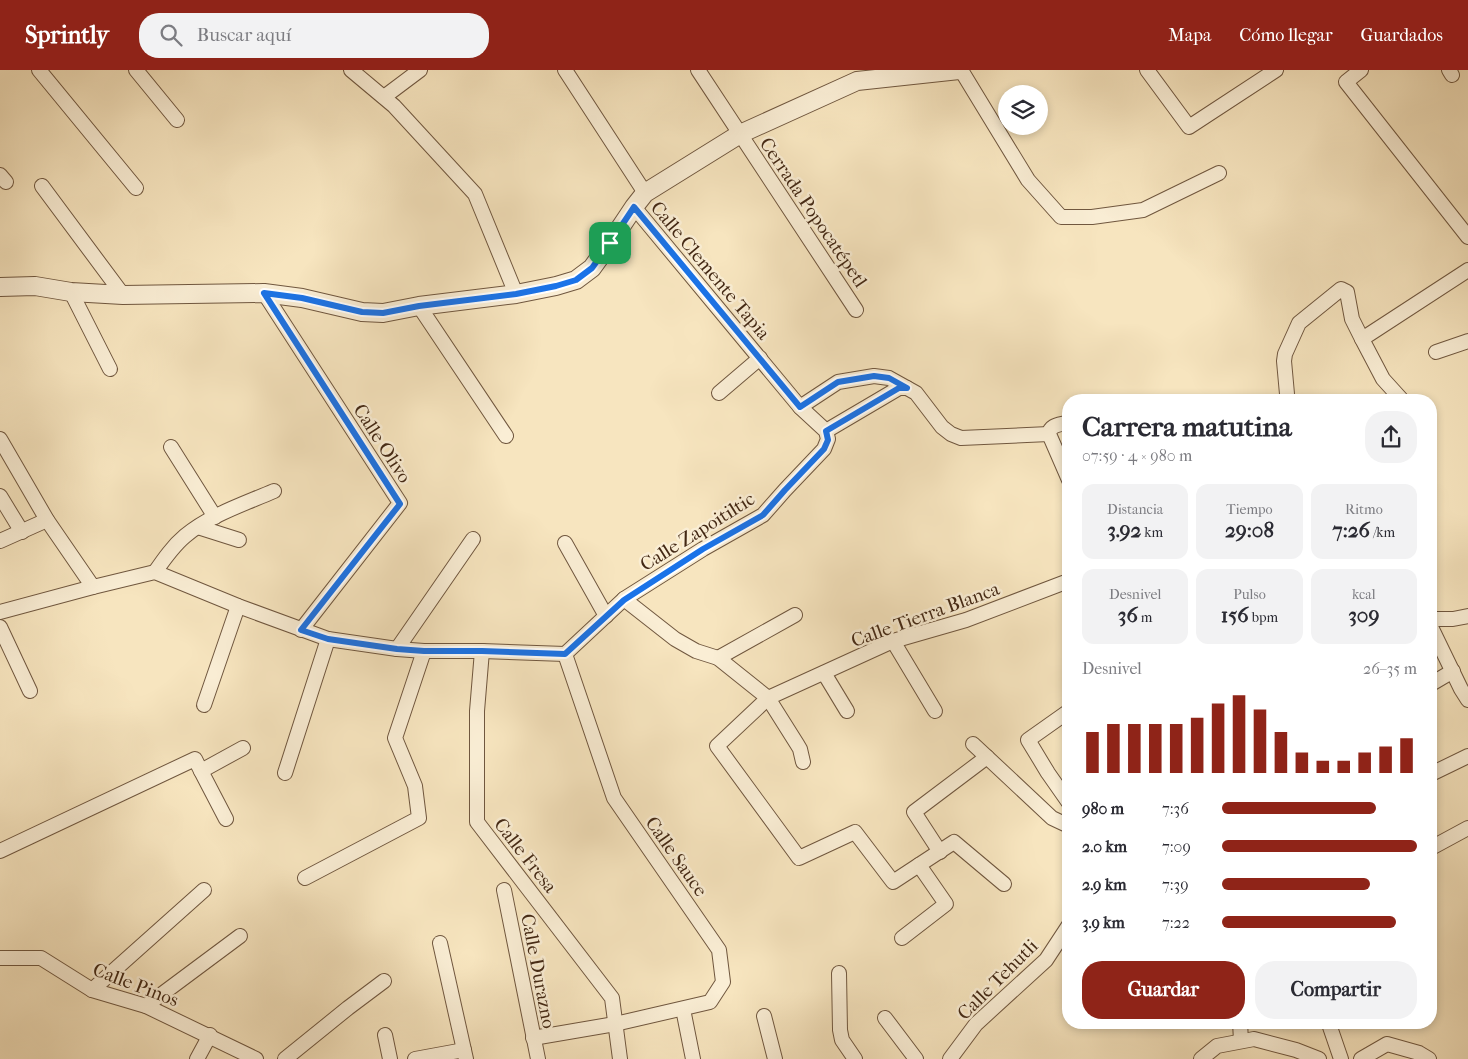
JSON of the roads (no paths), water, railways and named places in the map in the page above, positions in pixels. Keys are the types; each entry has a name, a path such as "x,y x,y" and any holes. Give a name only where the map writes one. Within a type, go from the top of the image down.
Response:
{"street":[{"path":"39,70 136,188"},
{"path":"136,70 177,120"},
{"path":"351,70 394,106 475,194 516,294"},
{"path":"384,98 420,70"},
{"name":"Calle Clemente Tapia","path":"565,70 640,200 760,358 800,407"},
{"name":"Cerrada Popocatépetl","path":"698,70 856,310"},
{"path":"0,287 35,286 71,292 124,295 264,293 302,298 362,312 383,313 419,306 516,294 556,286 576,280 592,268 640,200 740,134 857,81 960,70 1028,180 1061,217 1092,217 1143,210 1219,173"},
{"path":"1147,70 1189,127 1276,70"},
{"path":"1361,70 1346,82 1468,237"},
{"path":"42,186 124,295"},
{"path":"1362,339 1468,270"},
{"path":"1287,394 1285,354 1299,322 1341,288 1347,292 1352,319 1383,380 1396,394"},
{"path":"71,292 110,369"},
{"name":"Calle Olivo","path":"264,293 400,504 301,630"},
{"path":"419,306 506,436"},
{"path":"1436,352 1468,341"},
{"path":"719,393 760,358"},
{"path":"907,388 899,388 826,431 800,407 838,382 874,376 889,378 907,388 916,393 942,427 961,438 1049,434"},
{"path":"1062,424 1052,427 1049,434 1062,464"},
{"name":"Calle Zapoitiltic","path":"565,654 624,600 703,549 763,515 824,449 828,440 826,431"},
{"path":"0,439 47,520 93,587"},
{"path":"170,446 215,517"},
{"path":"155,572 185,536 198,527 215,517 274,491"},
{"path":"0,496 22,532"},
{"path":"0,541 47,520"},
{"path":"198,527 239,540"},
{"path":"397,649 473,539"},
{"path":"565,543 606,616"},
{"path":"0,612 155,572 238,606 328,639 424,651 565,654"},
{"name":"Calle Tierra Blanca","path":"919,865 893,882 854,832 799,858 717,746 768,698 893,641 966,620 1062,582"},
{"path":"624,600 675,639 696,651 718,658 768,698 800,749 803,762"},
{"path":"204,705 238,606"},
{"path":"718,658 794,615"},
{"path":"1437,619 1453,619 1468,616"},
{"path":"0,627 30,691"},
{"path":"285,773 328,639"},
{"path":"1437,639 1468,700"},
{"path":"893,641 935,712"},
{"path":"305,878 419,818 415,786 395,738 424,651"},
{"name":"Calle Fresa","path":"482,651 477,711 477,822 612,998 620,1059"},
{"name":"Calle Sauce","path":"533,1038 615,1024 710,1002 722,982 719,950 614,798 565,654"},
{"path":"824,672 847,711"},
{"path":"1437,681 1453,672"},
{"path":"1062,716 1028,740 1062,793"},
{"path":"973,744 1052,818 1062,823"},
{"path":"0,851 198,765 243,748"},
{"path":"1437,771 1468,756"},
{"path":"940,852 914,812 987,757"},
{"path":"198,765 226,819"},
{"path":"1437,845 1468,828"},
{"path":"902,938 946,904 919,865 954,842 1004,884"},
{"path":"92,990 204,890"},
{"name":"Calle Durazno","path":"504,890 538,1059"},
{"path":"146,1006 240,936"},
{"name":"Calle Tehutli","path":"950,1059 976,1024 1046,960 1062,936"},
{"path":"415,1059 465,1055 440,943"},
{"name":"Calle Pinos","path":"0,958 41,958 92,990 146,1006 210,1035 256,1059"},
{"path":"839,973 840,1030 842,1040 855,1059"},
{"path":"285,1059 384,981"},
{"path":"683,1009 693,1059"},
{"path":"764,1016 775,1059"},
{"path":"885,1018 916,1059"},
{"path":"1240,1029 1241,1041"},
{"path":"1331,1029 1341,1059"},
{"path":"198,1059 210,1035"},
{"path":"385,1035 390,1059"},
{"path":"1201,1059 1217,1046 1254,1039 1296,1050 1319,1059"},
{"path":"1361,1059 1387,1044 1419,1053 1429,1059"}]}
